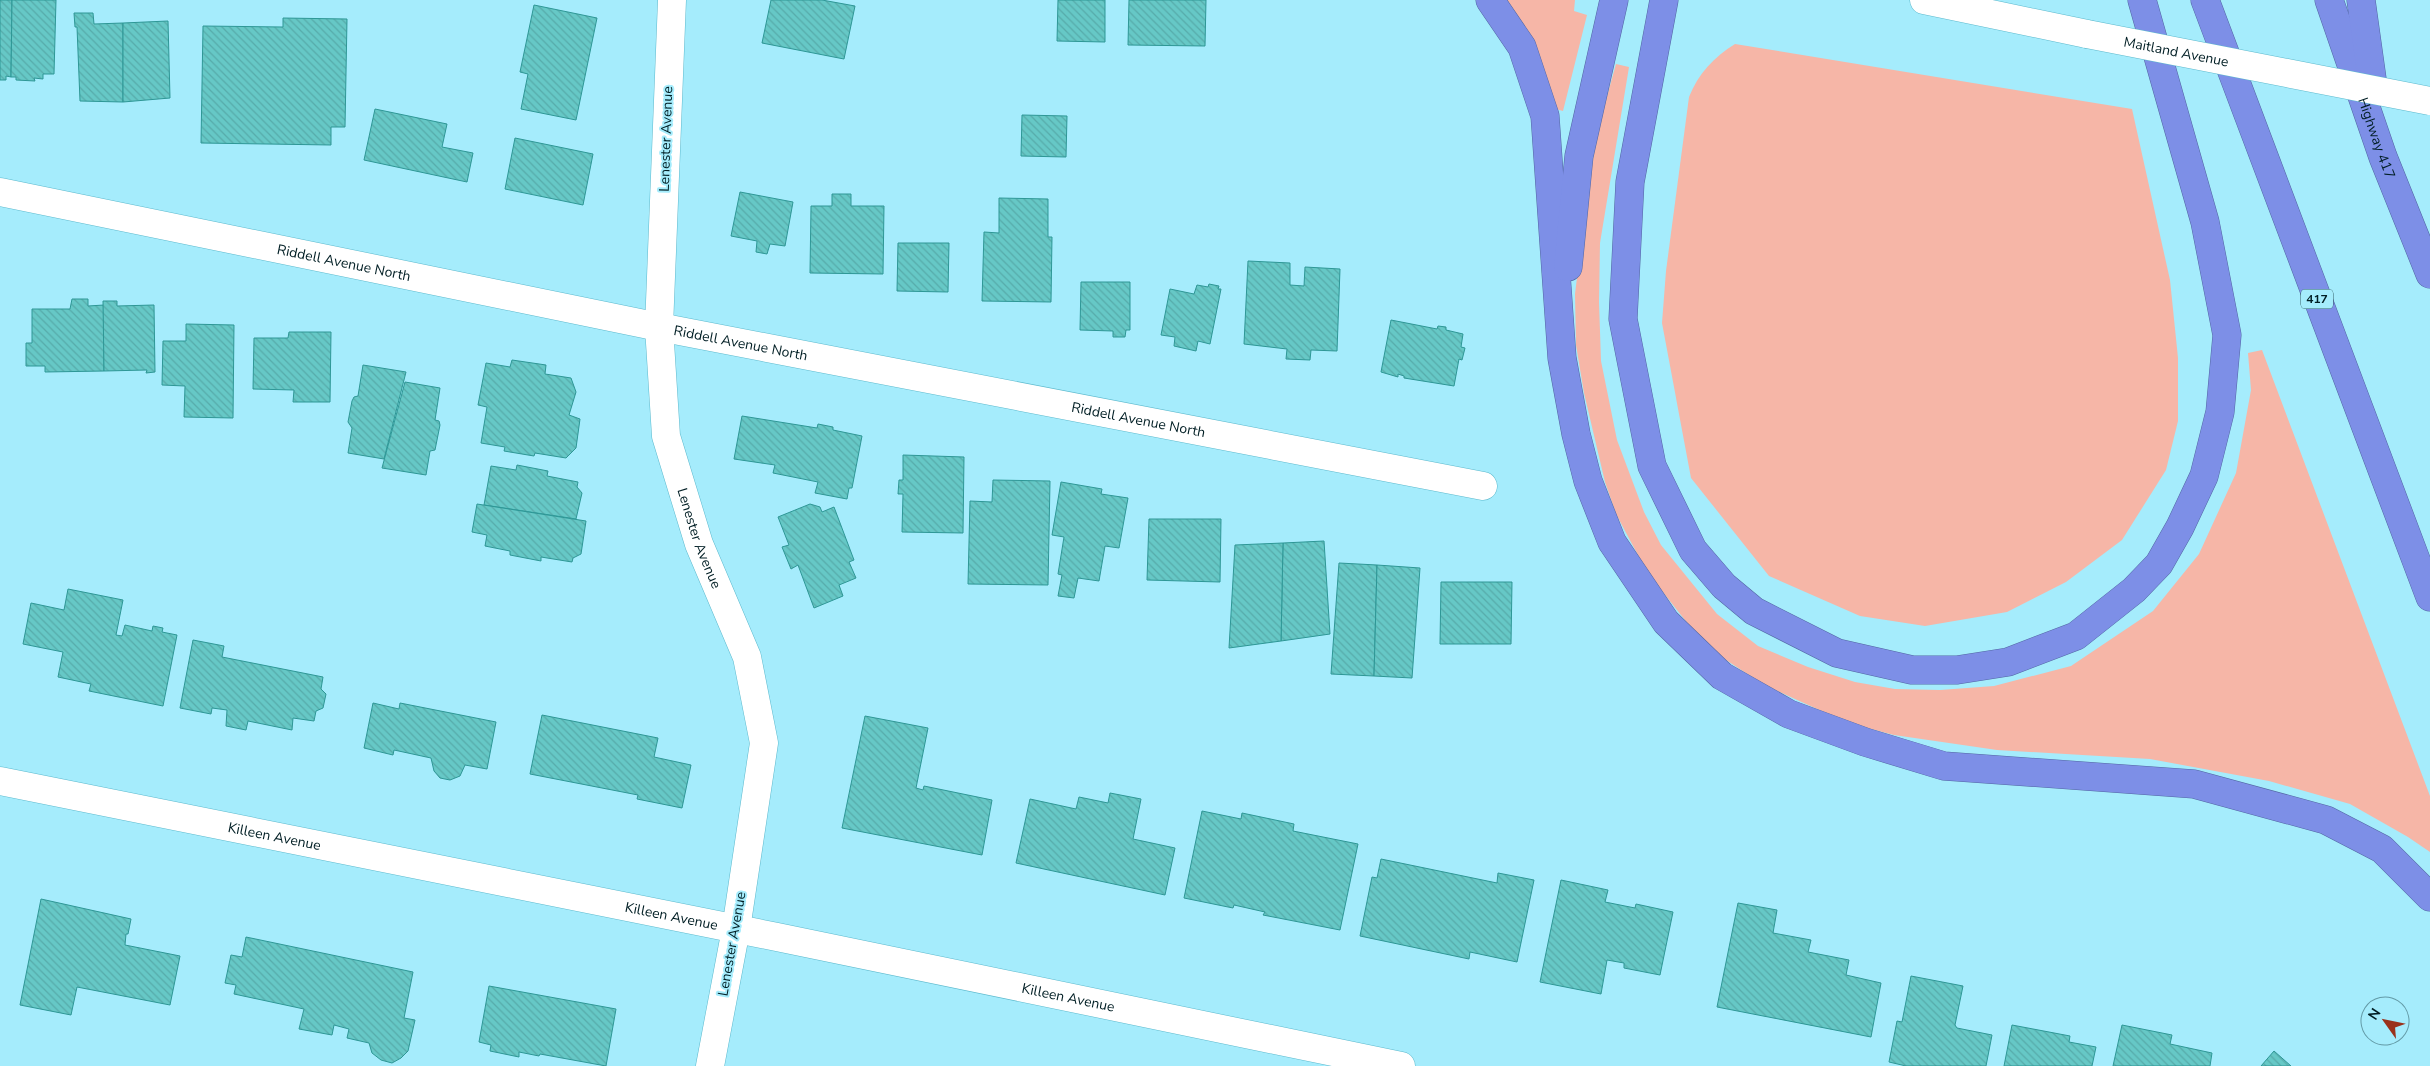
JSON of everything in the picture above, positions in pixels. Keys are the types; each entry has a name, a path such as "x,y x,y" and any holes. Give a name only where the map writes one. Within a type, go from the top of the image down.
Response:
{"highway":[{"path":"1490,0 1522,47 1545,116 1562,358 1576,434 1588,481 1612,542 1666,622 1722,676 1789,714 1865,742 1944,766 2194,784 2326,820 2382,849 2430,897"},
{"path":"1562,358 1570,245 1579,156 1614,0"},
{"path":"1664,0 1630,182 1623,319 1652,466 1693,550 1724,586 1754,611 1836,653 1912,670 1957,670 2008,662 2076,636 2134,590 2159,564 2180,527 2204,476 2220,412 2227,335 2205,222 2142,0"},
{"name":"417","path":"2205,0 2430,597"},
{"name":"Highway 417","path":"2329,0 2383,157 2430,274"},
{"path":"2361,0 2383,157"}],"street":[{"name":"Lenester Avenue","path":"672,0 659,328 666,436 700,544 747,657 764,743 736,929 710,1066"},
{"name":"Maitland Avenue","path":"1924,0 2430,101"},
{"name":"Riddell Avenue North","path":"0,192 659,328 1483,486"},
{"name":"Killeen Avenue","path":"0,781 736,929 1363,1062 1401,1066"}],"shaded area":[{"path":"1503,0 1575,0 1574,11 1587,15 1563,111 1552,108"},
{"path":"1735,44 2132,109 2170,280 2178,358 2178,421 2166,470 2122,540 2066,582 2007,612 1925,626 1860,616 1769,576 1691,478 1662,323 1666,271 1689,97 1697,81 1708,67"},
{"path":"1616,64 1629,67 1600,243 1601,361 1617,440 1644,512 1661,545 1717,614 1758,646 1808,667 1855,682 1895,689 1940,690 1994,686 2071,666 2153,611 2199,554 2236,473 2251,390 2248,353 2262,350 2430,796 2430,852 2408,837 2350,804 2269,781 2150,759 1997,750 1894,735 1848,723 1764,685 1720,656 1692,629 1647,572 1616,514 1605,482 1584,393 1576,345 1575,294 1588,187 1599,125"}],"building":[{"path":"0,0 12,0 11,77 6,76 6,80 0,80"},
{"path":"12,0 56,0 54,74 43,74 43,79 34,78 35,81 16,80 16,77 11,77"},
{"path":"771,0 822,0 855,6 844,59 762,43"},
{"path":"1058,0 1105,0 1105,42 1057,41"},
{"path":"1129,0 1206,0 1205,46 1128,45"},
{"path":"534,5 597,18 576,120 521,109 528,74 520,72"},
{"path":"74,13 93,13 94,24 123,23 123,102 80,101 77,27 75,27"},
{"path":"283,18 347,19 345,127 331,127 331,145 201,143 203,26 283,27"},
{"path":"168,21 170,98 123,102 123,23"},
{"path":"375,109 447,124 442,147 473,153 467,182 364,160"},
{"path":"1022,115 1067,116 1066,157 1021,156"},
{"path":"515,138 593,154 583,205 505,189"},
{"path":"740,192 793,202 785,246 770,244 767,254 756,252 757,241 731,236"},
{"path":"832,194 851,194 851,206 884,206 883,274 810,273 811,206 832,206"},
{"path":"999,198 1048,199 1048,237 1052,237 1051,302 982,301 984,232 999,233"},
{"path":"898,243 949,243 948,292 897,291"},
{"path":"1248,261 1290,263 1290,285 1304,286 1305,267 1340,269 1337,351 1311,350 1310,360 1286,359 1287,349 1244,344"},
{"path":"1081,282 1130,282 1130,330 1126,330 1125,337 1113,337 1113,331 1080,330"},
{"path":"1209,284 1219,286 1218,289 1221,289 1210,344 1198,341 1196,351 1174,346 1175,337 1161,335 1170,289 1194,294 1197,285 1208,287"},
{"path":"72,299 88,299 88,306 104,305 104,371 45,372 45,366 26,366 26,343 32,343 32,309 70,309"},
{"path":"103,301 117,301 117,306 154,305 155,372 146,373 147,370 104,371"},
{"path":"1391,320 1437,329 1438,326 1446,327 1446,330 1463,334 1461,347 1465,348 1462,360 1459,359 1454,386 1404,378 1404,376 1398,374 1398,377 1381,372"},
{"path":"186,324 234,325 233,418 184,417 185,386 162,385 163,341 186,341"},
{"path":"289,332 331,332 330,402 293,402 294,390 253,389 254,338 288,338"},
{"path":"512,360 546,365 545,374 571,378 576,392 569,415 580,419 576,448 566,458 535,453 534,456 504,451 505,447 481,443 487,407 478,405 486,363 510,367"},
{"path":"363,365 406,372 384,459 348,453 352,428 348,422 352,401 354,397 358,396"},
{"path":"405,382 440,388 435,420 439,421 440,425 435,450 430,451 426,475 382,468"},
{"path":"742,416 817,428 818,424 833,427 833,430 862,436 852,488 849,488 847,499 815,493 818,482 773,473 775,465 734,459"},
{"path":"903,455 964,457 963,533 902,532 903,494 898,494 899,480 903,480"},
{"path":"517,465 548,471 547,476 578,482 577,487 582,493 576,519 484,505 491,466 516,470"},
{"path":"993,480 1050,481 1048,585 968,584 970,501 992,502"},
{"path":"1061,482 1102,489 1101,494 1128,498 1119,548 1105,546 1099,581 1078,578 1074,598 1058,596 1062,575 1058,574 1064,537 1052,535"},
{"path":"477,504 586,521 581,554 573,558 572,562 541,557 541,561 510,555 510,551 485,546 487,535 472,532"},
{"path":"810,504 820,507 822,512 834,507 854,560 849,562 856,578 839,585 843,596 814,608 798,565 791,569 782,547 789,545 778,517"},
{"path":"1149,519 1221,519 1220,582 1147,580"},
{"path":"1324,541 1330,634 1281,641 1283,543"},
{"path":"1283,543 1281,641 1229,648 1235,545"},
{"path":"1339,563 1377,565 1374,676 1331,674"},
{"path":"1377,565 1420,568 1412,678 1374,676"},
{"path":"1441,582 1512,582 1511,644 1440,644"},
{"path":"68,589 123,600 116,635 122,636 125,625 152,631 153,626 163,628 162,632 177,635 163,706 89,691 91,684 58,677 63,652 23,644 31,603 64,610"},
{"path":"193,640 224,646 222,657 323,677 321,689 326,694 323,708 316,711 314,721 293,718 292,730 248,721 246,730 226,726 227,710 212,708 211,714 180,708"},
{"path":"373,703 399,709 400,703 496,722 487,769 465,765 460,776 450,780 440,778 434,771 431,758 394,750 393,755 364,748"},
{"path":"542,715 658,738 654,757 691,765 682,808 637,799 638,795 530,774"},
{"path":"865,716 928,728 916,788 923,790 924,786 992,800 982,855 842,828"},
{"path":"1110,793 1141,799 1133,839 1175,848 1165,895 1016,863 1030,799 1076,809 1079,797 1108,803"},
{"path":"1202,811 1241,819 1242,813 1294,824 1293,831 1358,844 1340,930 1263,915 1265,912 1234,905 1233,908 1184,898"},
{"path":"1381,859 1497,883 1498,873 1534,880 1517,962 1470,952 1469,959 1360,936 1372,877 1377,878"},
{"path":"1561,880 1608,890 1605,902 1635,908 1636,904 1673,912 1660,975 1624,968 1624,963 1607,960 1601,994 1540,982"},
{"path":"41,899 131,919 125,945 180,956 170,1005 77,987 71,1015 20,1005"},
{"path":"1738,903 1777,910 1773,933 1811,940 1808,952 1849,960 1846,975 1881,983 1871,1037 1717,1007"},
{"path":"246,937 413,972 404,1018 415,1020 408,1051 392,1063 381,1060 372,1053 369,1043 347,1038 349,1029 334,1025 332,1035 299,1029 304,1009 234,994 236,985 225,983 231,955 242,957"},
{"path":"1911,976 1963,986 1955,1025 1957,1028 1992,1035 1986,1066 1906,1066 1889,1062 1897,1021 1902,1022"},
{"path":"489,986 616,1009 606,1066 540,1054 539,1056 519,1052 519,1057 490,1051 491,1045 479,1042"},
{"path":"2012,1025 2070,1036 2069,1042 2096,1047 2092,1066 2004,1066"},
{"path":"2122,1025 2172,1035 2170,1044 2212,1053 2210,1066 2113,1066"},
{"path":"2274,1051 2291,1066 2261,1066"}]}
